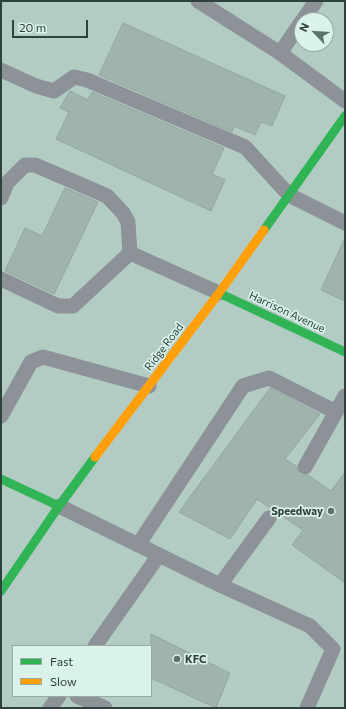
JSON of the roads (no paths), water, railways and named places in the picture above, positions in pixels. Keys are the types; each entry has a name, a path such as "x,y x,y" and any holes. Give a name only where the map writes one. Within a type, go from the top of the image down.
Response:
{"main road":[{"name":"Ridge Road","path":"1,591 59,506 219,293 345,116"},
{"name":"Harrison Avenue","path":"219,293 345,352"},
{"path":"1,478 59,506"}],"lane":[{"path":"198,1 280,53 345,100"},
{"path":"308,12 316,1"},
{"path":"280,53 294,32"},
{"path":"1,70 36,86 54,91 74,77 87,80 244,147 289,195 345,223"},
{"path":"1,198 7,183 25,165 35,165 107,196 123,213 128,222 130,253"},
{"path":"130,253 219,293"},
{"path":"1,279 58,306 73,306 130,253"},
{"path":"1,416 31,362 43,357 149,386"},
{"path":"138,545 243,386 269,378 336,412"},
{"path":"305,467 345,396"},
{"path":"59,506 220,585 310,626 333,649 307,708"},
{"path":"220,585 269,518"},
{"path":"96,645 159,555"},
{"path":"50,708 58,697"},
{"path":"79,697 105,708"}],"place":[{"name":"Speedway","path":"331,511"},
{"name":"KFC","path":"177,659"}]}
